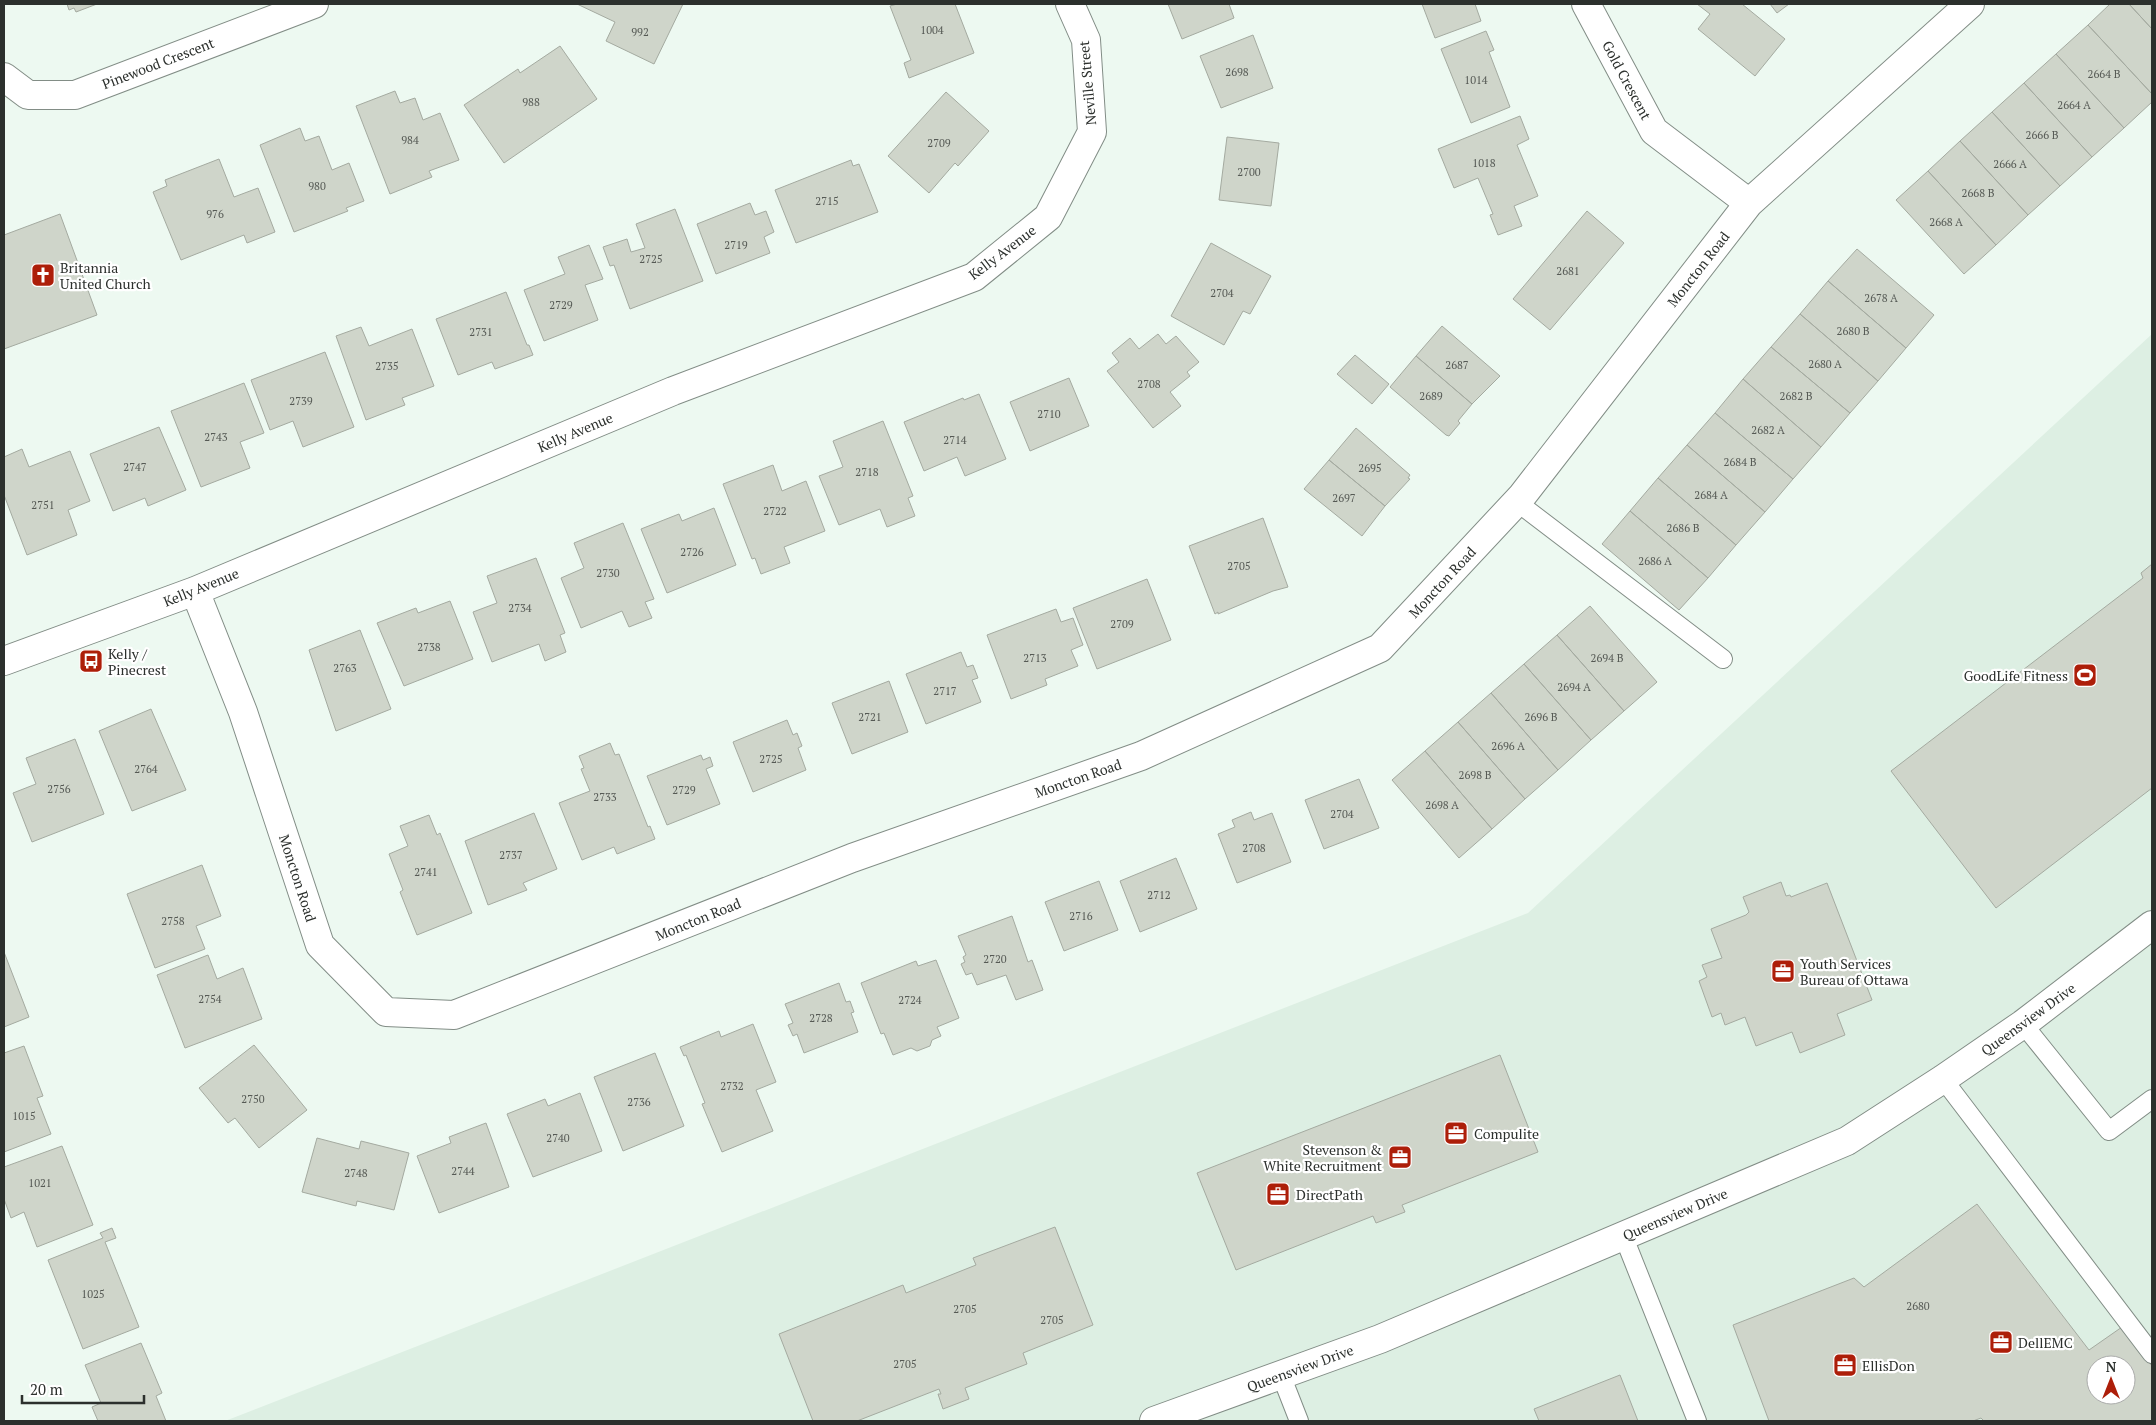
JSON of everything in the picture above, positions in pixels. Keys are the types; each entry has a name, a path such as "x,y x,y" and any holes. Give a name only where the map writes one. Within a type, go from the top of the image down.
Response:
{"street":[{"name":"Pinewood Crescent","path":"4,77 28,95 75,94 314,4"},
{"name":"Neville Street","path":"1070,4 1086,40 1090,134"},
{"name":"Gold Crescent","path":"1586,4 1654,130 1749,203"},
{"name":"Moncton Road","path":"195,591 242,712 320,945 386,1012 454,1015 852,858 1141,756 1380,648 1518,502 1749,203 1970,4"},
{"name":"Kelly Avenue","path":"4,661 195,591 673,391 974,277 1048,217 1090,134"},
{"name":"Queensview Drive","path":"1154,1421 1380,1339 1847,1141 1943,1079 2023,1024 2152,925"}],"lane":[{"path":"1518,502 1722,658"},
{"path":"2023,1024 2109,1132 2152,1099"},
{"path":"1943,1079 2152,1354"},
{"path":"1623,1236 1697,1421"},
{"path":"1281,1375 1299,1421"}],"shaded area":[{"path":"2152,334 2152,1421 225,1421 1528,913"}],"building":[{"path":"67,4 97,4 76,12 74,8 69,10"},
{"path":"577,4 683,4 654,64 606,41 615,22"},
{"path":"897,4 955,4 974,53 909,78 904,63 911,60 890,6"},
{"path":"1168,4 1229,4 1234,18 1182,39"},
{"path":"1422,4 1475,4 1481,21 1435,38"},
{"path":"1697,4 1742,4 1785,39 1755,76 1698,29 1710,14"},
{"path":"1770,4 1789,4 1777,13"},
{"path":"2110,4 2129,4 2152,29 2152,94 2088,25"},
{"path":"2129,4 2152,4 2152,29"},
{"path":"2088,25 2152,94 2152,102 2124,128 2056,54"},
{"path":"1486,31 1494,50 1489,52 1510,107 1471,123 1441,49"},
{"path":"1253,35 1273,88 1221,108 1200,56"},
{"path":"560,46 597,99 504,163 464,105 518,69 520,73"},
{"path":"2056,54 2124,128 2092,157 2024,83"},
{"path":"2024,83 2092,157 2060,186 1992,112"},
{"path":"395,91 400,103 415,98 423,120 440,113 459,160 429,171 432,177 390,194 356,106"},
{"path":"946,92 989,131 958,166 955,163 929,193 888,156"},
{"path":"1992,112 2060,186 2028,215 1960,141"},
{"path":"1520,116 1529,139 1517,145 1538,196 1514,206 1522,226 1498,235 1490,215 1493,214 1478,178 1454,188 1438,149"},
{"path":"300,128 305,141 319,136 332,170 349,163 364,201 346,208 348,211 294,232 260,145"},
{"path":"1227,137 1279,143 1271,206 1219,200"},
{"path":"1960,141 2028,215 1996,245 1928,171"},
{"path":"219,159 234,197 258,188 275,232 247,243 244,235 181,260 153,192 167,186 165,180"},
{"path":"851,160 853,166 859,164 878,212 796,243 775,190"},
{"path":"1928,171 1996,245 1964,274 1896,200"},
{"path":"750,203 755,215 766,211 774,232 764,237 770,253 716,274 697,224"},
{"path":"675,209 703,281 630,309 614,265 610,266 603,247 627,239 631,252 645,248 636,224"},
{"path":"1587,211 1624,243 1550,330 1513,299"},
{"name":"Britannia United Church","path":"60,214 97,315 4,349 4,235"},
{"path":"1211,243 1271,276 1250,314 1243,311 1224,345 1171,316"},
{"path":"589,245 603,279 585,285 598,320 544,341 524,290 565,274 558,257"},
{"path":"1857,249 1934,315 1906,348 1828,281"},
{"path":"1828,281 1906,348 1878,381 1800,314"},
{"path":"506,292 527,345 529,345 533,355 495,369 492,362 458,375 436,319"},
{"path":"1800,314 1878,381 1850,413 1771,347"},
{"path":"1442,326 1500,376 1472,404 1416,356"},
{"path":"361,327 369,346 412,329 434,386 402,398 405,405 366,420 336,336"},
{"path":"1158,334 1166,344 1176,336 1199,362 1187,372 1190,376 1170,392 1181,406 1153,428 1107,371 1119,362 1112,353 1130,338 1139,349"},
{"path":"1771,347 1850,413 1821,447 1743,379"},
{"path":"325,352 354,427 303,447 293,421 270,430 251,380"},
{"path":"1355,355 1389,384 1372,404 1337,374"},
{"path":"1416,356 1472,404 1449,436 1390,387"},
{"path":"1069,378 1089,426 1030,451 1010,402"},
{"path":"1743,379 1821,447 1793,479 1715,413"},
{"path":"244,383 264,433 240,442 250,468 201,487 171,411"},
{"path":"979,394 1006,459 965,476 957,457 924,471 904,422 963,398 964,400"},
{"path":"1715,413 1793,479 1765,512 1687,445"},
{"path":"883,421 913,496 908,498 915,516 887,527 880,509 839,525 819,476 843,467 833,441"},
{"path":"159,427 186,490 148,506 145,498 113,511 90,454"},
{"path":"1356,428 1410,475 1408,478 1410,479 1385,506 1329,460"},
{"path":"1687,445 1765,512 1736,545 1658,478"},
{"path":"22,449 29,467 70,451 90,501 68,510 77,535 27,555 4,495 4,457"},
{"path":"1329,460 1385,506 1362,536 1304,489"},
{"path":"773,465 782,491 806,481 825,531 784,547 790,563 761,574 755,558 752,559 723,484"},
{"path":"1658,478 1736,545 1708,578 1630,511"},
{"path":"714,508 736,565 667,593 641,529 679,514 682,521"},
{"path":"1630,511 1708,578 1679,610 1602,544"},
{"path":"1263,518 1288,587 1215,614 1189,546"},
{"path":"623,523 654,599 645,602 652,618 629,627 622,611 581,628 561,578 584,568 574,543"},
{"path":"536,558 565,633 560,635 566,652 545,661 539,644 492,662 473,612 497,603 487,576"},
{"name":"GoodLife Fitness","path":"2152,564 2152,788 1996,908 1891,771 2143,578 2141,573"},
{"path":"1147,579 1171,640 1097,669 1073,608"},
{"path":"450,601 473,659 404,686 377,623 416,608 418,613"},
{"path":"1590,606 1657,682 1624,711 1557,635"},
{"path":"1056,609 1061,622 1073,618 1083,645 1071,650 1078,666 1045,679 1047,685 1011,699 987,635"},
{"path":"360,630 391,709 336,731 309,650"},
{"path":"1557,635 1624,711 1591,740 1524,664"},
{"path":"961,652 967,667 973,665 978,678 972,680 981,702 926,724 906,674"},
{"path":"1524,664 1591,740 1558,770 1491,693"},
{"path":"889,681 908,732 852,754 832,703"},
{"path":"1491,693 1558,770 1525,799 1458,722"},
{"path":"151,709 186,790 132,811 99,731"},
{"path":"787,720 793,735 797,733 802,746 798,748 806,770 753,792 733,742"},
{"path":"1458,722 1525,799 1492,829 1425,751"},
{"path":"75,739 104,814 32,842 13,793 36,784 26,758"},
{"path":"610,743 615,755 619,754 648,827 650,826 655,839 617,854 614,847 582,860 559,803 590,791 581,769 584,768 579,756"},
{"path":"1425,751 1492,829 1459,858 1392,780"},
{"path":"701,755 703,760 710,757 713,766 706,769 720,804 667,825 647,776"},
{"path":"1359,779 1379,828 1324,849 1305,800"},
{"path":"1251,812 1254,820 1272,813 1291,862 1237,883 1218,834 1235,827 1232,820"},
{"path":"534,813 557,869 523,883 527,890 488,905 465,841"},
{"path":"429,815 437,835 440,833 472,913 417,935 400,892 403,890 389,854 408,846 400,826"},
{"path":"1176,858 1197,909 1140,932 1120,881"},
{"path":"202,865 221,916 196,926 205,949 155,968 127,894"},
{"path":"1099,881 1118,930 1064,951 1045,902"},
{"name":"Youth Services Bureau of Ottawa","path":"1781,882 1786,896 1790,895 1791,897 1827,883 1872,1000 1837,1014 1845,1035 1800,1053 1792,1032 1756,1046 1745,1017 1725,1025 1721,1013 1712,1017 1699,981 1707,977 1702,965 1722,958 1711,929 1746,915 1749,912 1743,897"},
{"path":"1012,916 1028,962 1032,960 1043,990 1016,1000 1006,975 977,985 972,973 966,975 961,964 965,962 963,957 966,955 958,936"},
{"path":"4,952 29,1017 4,1027"},
{"path":"208,955 217,979 243,968 262,1019 185,1048 157,975"},
{"path":"936,960 959,1018 937,1027 941,1036 932,1040 930,1046 917,1051 911,1048 893,1055 884,1033 881,1034 861,983 916,961 918,966"},
{"path":"839,983 846,1002 850,1001 854,1012 851,1013 858,1032 804,1053 797,1034 793,1036 788,1025 793,1023 785,1004"},
{"path":"753,1024 776,1082 756,1090 773,1131 722,1152 702,1104 705,1103 686,1055 684,1056 680,1047 719,1031 721,1037"},
{"path":"254,1045 307,1110 259,1148 235,1118 228,1123 199,1088"},
{"path":"24,1046 43,1096 37,1098 51,1134 4,1152 4,1053"},
{"path":"655,1053 684,1126 623,1151 594,1077"},
{"path":"1500,1055 1538,1152 1402,1205 1405,1212 1376,1223 1373,1216 1236,1270 1197,1173"},
{"path":"580,1093 602,1151 533,1177 507,1114 545,1099 548,1106"},
{"path":"486,1123 509,1187 439,1213 417,1156 451,1143 449,1137"},
{"path":"317,1138 359,1149 361,1141 409,1153 394,1210 357,1201 356,1206 302,1192"},
{"path":"62,1146 93,1225 37,1247 24,1212 11,1218 4,1199 4,1167"},
{"path":"1977,1204 2089,1350 2122,1327 2152,1366 2152,1421 1984,1421 1981,1418 1973,1421 1769,1421 1733,1325 1854,1278 1864,1287"},
{"path":"1055,1227 1093,1325 1023,1353 1027,1364 965,1388 969,1399 943,1409 938,1394 941,1394 939,1389 857,1421 813,1421 779,1334 903,1285 906,1293 976,1265 973,1258"},
{"path":"112,1228 116,1238 105,1242 139,1327 83,1349 48,1260 103,1238 100,1233"},
{"path":"141,1343 162,1393 156,1396 166,1421 98,1421 92,1407 101,1403 85,1365"},
{"path":"1620,1375 1638,1421 1539,1421 1534,1409"}],"place":[{"name":"Britannia United Church","path":"43,275"},
{"name":"Kelly / Pinecrest","path":"91,661"},
{"name":"GoodLife Fitness","path":"2085,675"},
{"name":"Youth Services Bureau of Ottawa","path":"1783,971"},
{"name":"Compulite","path":"1456,1133"},
{"name":"Stevenson & White Recruitment","path":"1400,1157"},
{"name":"DirectPath","path":"1278,1194"},
{"name":"DellEMC","path":"2001,1342"},
{"name":"EllisDon","path":"1845,1365"}]}
